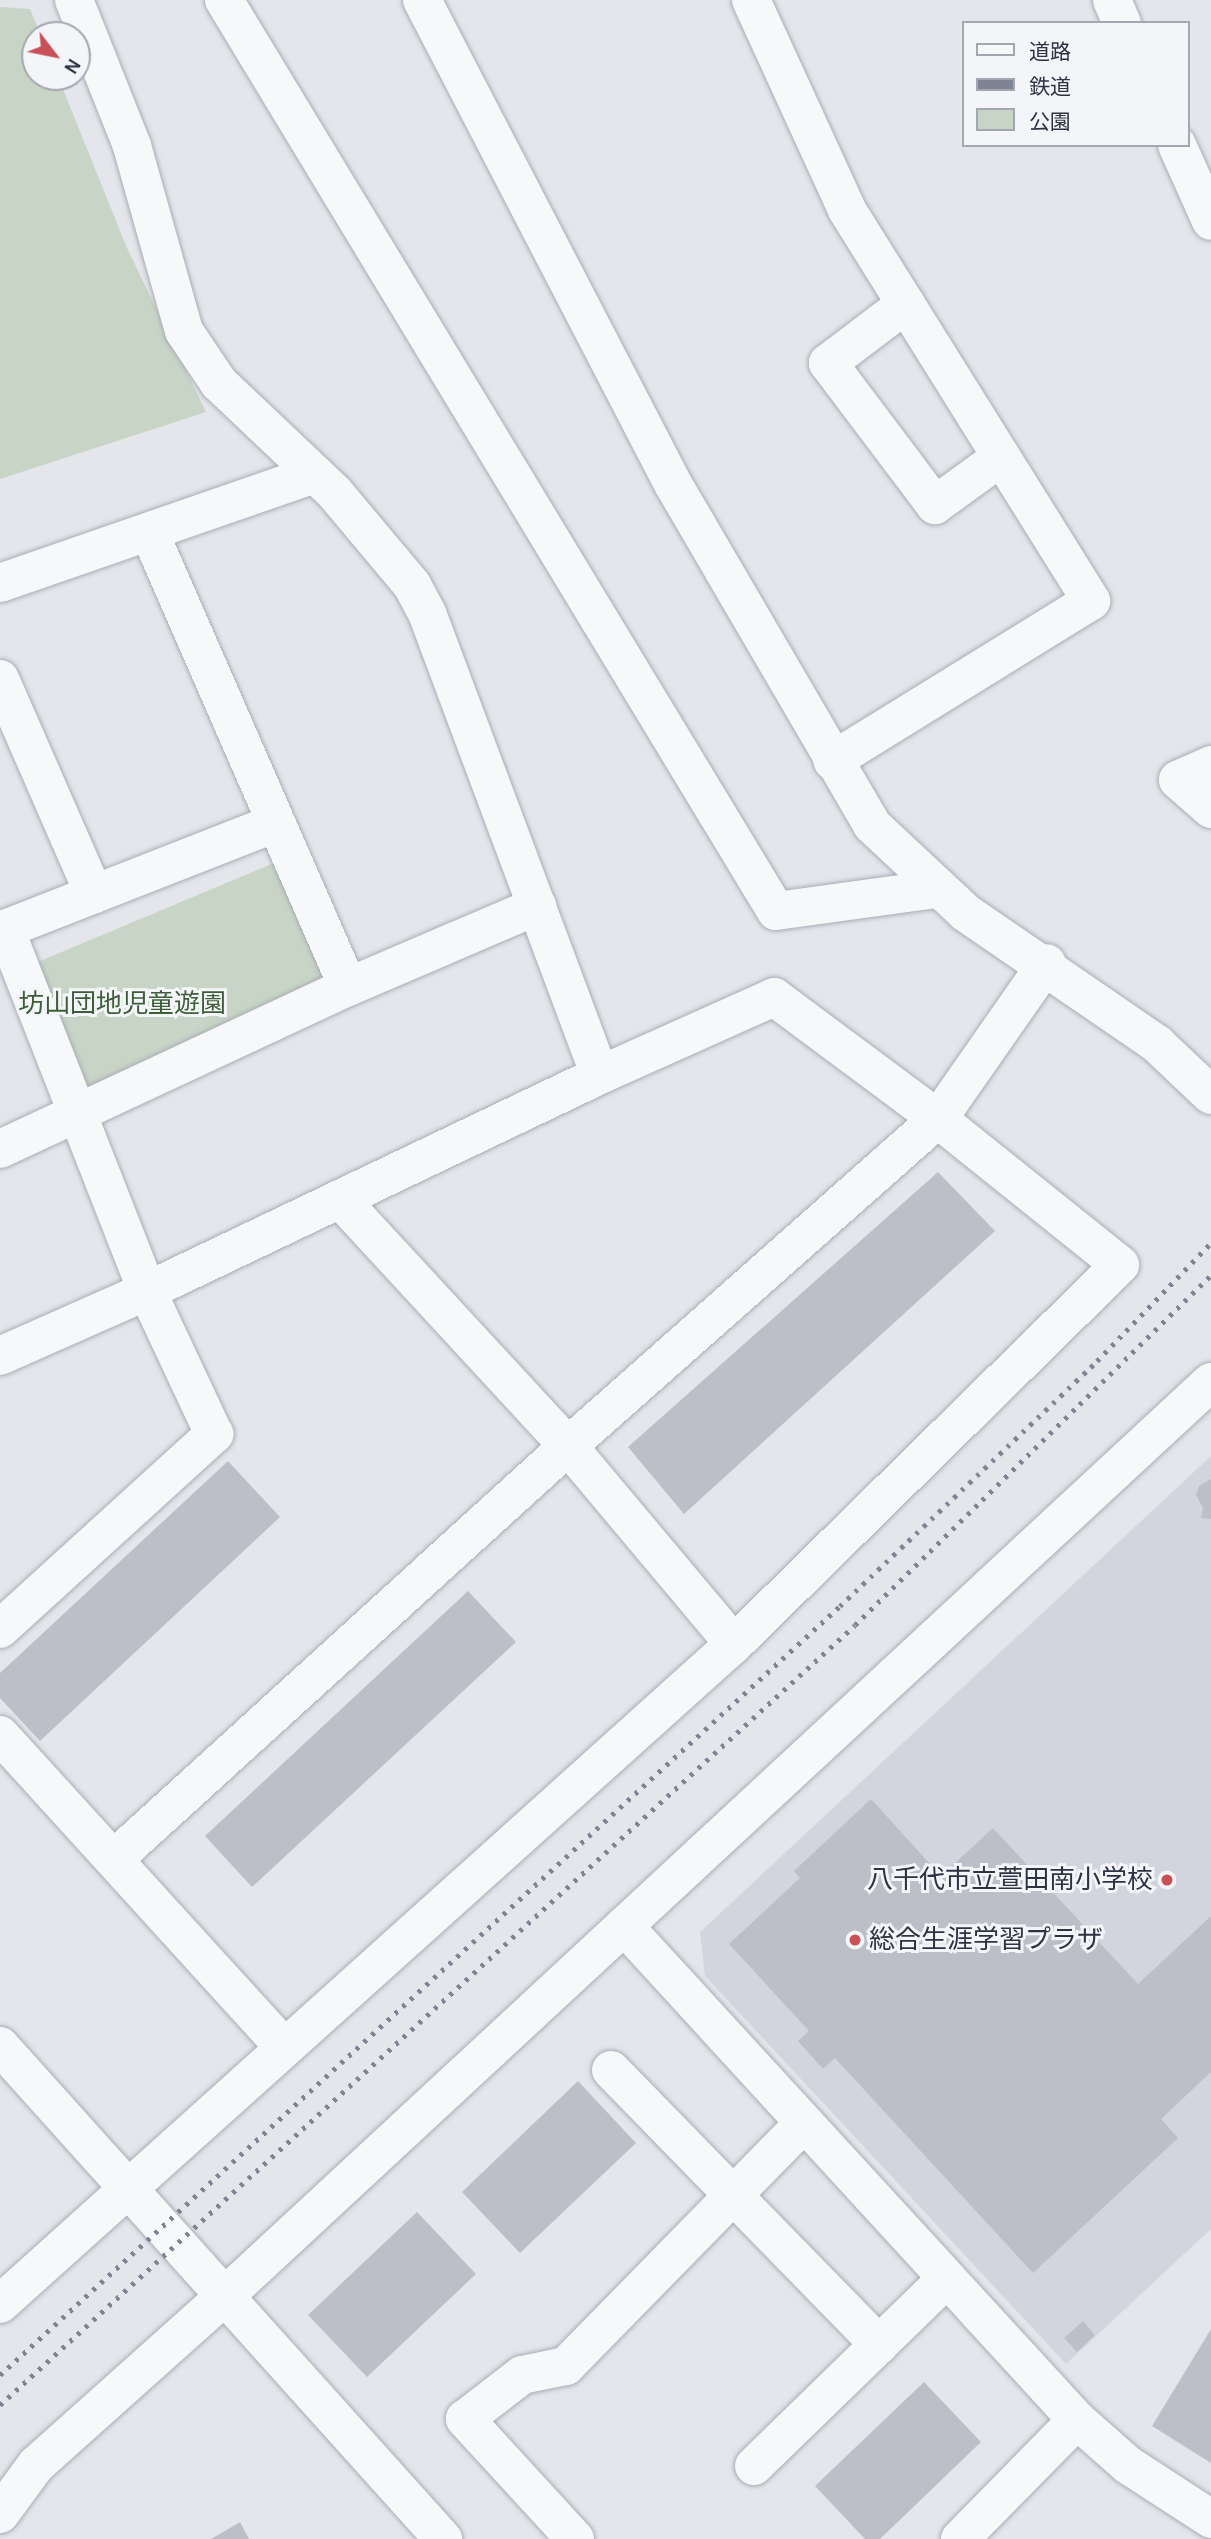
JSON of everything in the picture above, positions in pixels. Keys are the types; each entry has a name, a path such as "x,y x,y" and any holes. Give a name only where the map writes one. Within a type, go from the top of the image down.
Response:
{"street":[{"path":"74,0 132,146 184,331 219,383 315,474 389,556 427,613 600,1074"},
{"path":"224,0 776,911 937,889"},
{"path":"422,0 673,484 832,761 873,825 937,889 1157,1044 1211,1095"},
{"path":"751,0 847,210 1091,601 832,761"},
{"path":"1112,0 1121,21"},
{"path":"1178,147 1211,221"},
{"path":"906,304 828,363 934,505 1001,457"},
{"path":"0,583 150,534 315,474"},
{"path":"150,534 348,987"},
{"path":"0,679 94,894"},
{"path":"1211,765 1178,780 1211,810"},
{"path":"0,1629 214,1434 147,1291 2,930 276,823"},
{"path":"0,1149 77,1116 348,987 537,906"},
{"path":"114,1859 568,1446 938,1119 1046,964"},
{"path":"0,1356 147,1291 600,1074 775,997 938,1119 1120,1265 734,1644 283,2046 0,2304"},
{"path":"340,1199 568,1446 734,1644"},
{"path":"0,2514 36,2465 226,2295 1211,1382"},
{"path":"0,1735 283,2046"},
{"path":"624,1926 1077,2420 1128,2465 1211,2519"},
{"path":"0,2046 443,2539"},
{"path":"611,2070 735,2193 879,2345"},
{"path":"575,2539 466,2419 522,2375 566,2366 804,2123"},
{"path":"754,2466 947,2278"},
{"path":"960,2539 1077,2420"}],"shaded area":[{"path":"1211,1456 1211,2229 1066,2364 705,1976 700,1932"}],"green space":[{"path":"0,7 30,9 35,21 21,21 21,91 64,91 127,248 206,412 0,479"},
{"name":"坊山団地児童遊園","path":"276,862 325,967 319,984 98,1095 76,1089 33,964"}],"building":[{"path":"938,1172 995,1231 684,1514 628,1447"},
{"path":"228,1461 280,1517 40,1741 0,1698 0,1673"},
{"path":"1211,1479 1211,1519 1201,1518 1203,1508 1196,1495 1199,1486"},
{"path":"468,1591 516,1642 252,1887 205,1836"},
{"path":"871,1799 941,1876 993,1828 1138,1984 1211,1916 1211,2072 1161,2119 1178,2138 1033,2273 835,2058 823,2069 798,2041 809,2031 729,1944 800,1878 794,1871"},
{"path":"578,2081 636,2143 520,2253 462,2192"},
{"path":"417,2212 476,2274 367,2377 308,2315"},
{"path":"1083,2321 1095,2335 1077,2352 1064,2338"},
{"path":"1211,2329 1211,2463 1152,2426"},
{"path":"924,2382 981,2442 880,2539 865,2539 815,2486"},
{"path":"240,2522 249,2539 211,2539"}],"railway":[{"path":"0,2375 840,1606 1097,1361 1211,1243"},
{"path":"0,2405 855,1625 1211,1275"}],"place":[{"name":"八千代市立萱田南小学校","path":"1167,1880"},
{"name":"総合生涯学習プラザ","path":"855,1940"}]}
